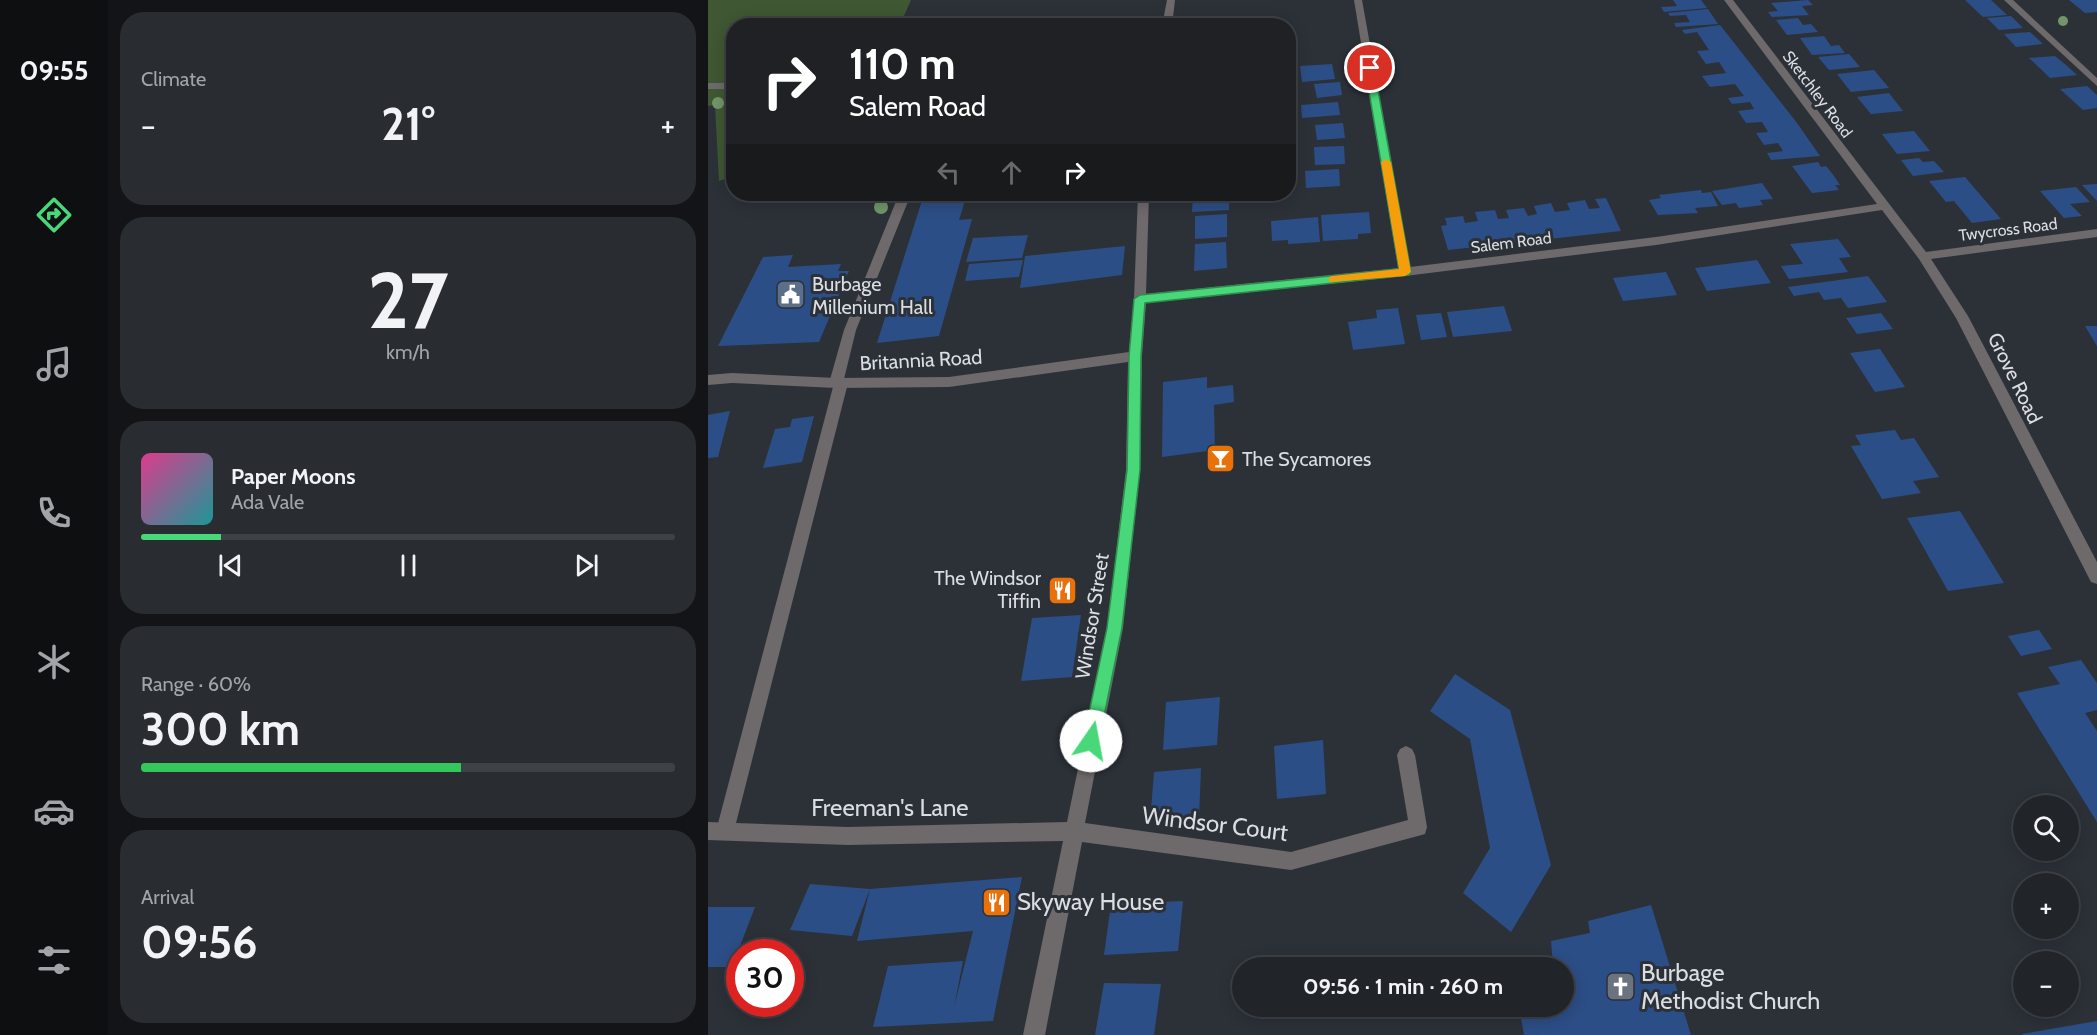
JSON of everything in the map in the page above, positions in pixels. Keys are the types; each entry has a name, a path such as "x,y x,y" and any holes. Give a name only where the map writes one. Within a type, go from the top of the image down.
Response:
{"street":[{"path":"1168,18 1171,0"},
{"path":"1358,0 1405,272"},
{"name":"Sketchley Road","path":"1728,0 1884,206"},
{"path":"2008,0 2097,83"},
{"path":"708,86 726,86"},
{"path":"717,831 838,383 850,330 902,201"},
{"name":"Windsor Street","path":"1034,1035 1072,831 1115,628 1133,470 1135,356 1140,299 1143,201"},
{"name":"Salem Road","path":"1140,299 1405,272 1656,241 1884,206"},
{"name":"Grove Road","path":"1884,206 1923,256 1962,316 2097,577"},
{"name":"Twycross Road","path":"1923,256 2097,233"},
{"name":"Britannia Road","path":"708,380 732,378 838,383 949,382 1135,356"},
{"name":"Windsor Court","path":"1072,831 1291,861 1418,827 1406,754"},
{"name":"Freeman's Lane","path":"717,831 848,836 1072,831"}],"green space":[{"path":"708,0 911,0 903,18 726,18 726,178 719,181 715,105 708,106"}],"building":[{"path":"1673,0 1701,0 1707,8 1664,12 1661,7 1677,6"},
{"path":"1808,0 1813,5 1802,6 1809,15 1772,17 1768,12 1778,11 1771,3"},
{"path":"1965,0 1991,0 2007,15 1983,17"},
{"path":"2069,0 2097,0 2097,12 2085,13"},
{"path":"1708,9 1718,24 1676,27 1674,23 1690,22 1686,15 1670,16 1668,13"},
{"path":"2011,16 2023,28 1999,30 1987,18"},
{"path":"1798,18 1803,25 1811,24 1818,32 1787,35 1776,20"},
{"path":"1720,25 1820,156 1771,160 1767,153 1783,151 1778,143 1764,145 1756,133 1768,132 1762,122 1746,123 1738,111 1754,109 1750,102 1732,104 1728,98 1744,96 1735,84 1710,87 1702,76 1726,73 1719,62 1706,64 1701,57 1697,51 1709,50 1697,32 1685,34 1682,30"},
{"path":"2030,32 2043,44 2016,47 2004,34"},
{"path":"1824,36 1831,46 1839,45 1845,53 1812,55 1800,38"},
{"path":"1849,54 1860,67 1829,70 1818,57"},
{"path":"2055,56 2077,75 2050,78 2029,58"},
{"path":"1332,64 1335,79 1302,82 1300,66"},
{"path":"1874,70 1889,88 1851,92 1837,74"},
{"path":"1340,82 1342,95 1317,98 1314,84"},
{"path":"2087,86 2097,95 2097,108 2083,110 2060,89"},
{"path":"1889,93 1903,111 1871,114 1857,97"},
{"path":"1338,102 1340,115 1302,118 1301,105"},
{"path":"1343,123 1345,138 1317,140 1315,125"},
{"path":"1914,131 1930,151 1897,154 1882,134"},
{"path":"1344,146 1345,164 1315,165 1314,147"},
{"path":"1919,158 1923,162 1934,161 1944,172 1913,176 1901,160"},
{"path":"1818,162 1821,167 1826,166 1834,176 1840,185 1835,185 1839,190 1812,193 1792,166"},
{"path":"1339,169 1340,186 1306,188 1305,171"},
{"path":"1965,177 2001,219 1972,223 1954,201 1946,202 1929,181"},
{"path":"1762,183 1773,199 1760,200 1763,205 1739,208 1736,203 1722,205 1712,191"},
{"path":"2097,184 2097,201 2082,185"},
{"path":"2076,187 2090,202 2070,204 2082,216 2064,218 2040,191"},
{"path":"1701,190 1702,193 1711,192 1718,206 1695,208 1698,213 1658,215 1649,200 1661,198 1659,195"},
{"path":"1606,198 1621,231 1448,250 1441,226 1447,225 1445,218 1463,216 1465,223 1478,221 1475,212 1495,210 1498,219 1509,218 1506,210 1524,208 1528,216 1537,214 1534,206 1551,203 1555,212 1570,210 1567,203 1585,200 1589,209 1600,208 1595,199"},
{"path":"922,201 965,201 959,220 972,219 939,336 877,343"},
{"path":"1193,201 1229,201 1229,210 1192,212"},
{"path":"1369,212 1371,233 1358,234 1358,239 1323,241 1321,215"},
{"path":"1227,214 1227,237 1195,239 1195,216"},
{"path":"1318,217 1320,242 1288,244 1288,240 1272,241 1271,221"},
{"path":"1028,235 1022,258 966,262 973,238"},
{"path":"1838,239 1851,257 1839,258 1848,272 1789,279 1781,266 1803,264 1790,244"},
{"path":"1226,242 1227,268 1194,271 1195,244"},
{"path":"1125,246 1122,275 1020,288 1025,256"},
{"name":"Burbage Millenium Hall","path":"793,255 788,267 841,264 838,271 849,271 819,342 718,346 763,257"},
{"path":"1023,260 1019,277 965,281 969,264"},
{"path":"1757,260 1771,283 1707,291 1695,268"},
{"path":"1666,272 1677,295 1623,301 1613,278"},
{"path":"1868,276 1887,302 1848,308 1841,298 1824,300 1819,292 1794,296 1788,287"},
{"path":"1504,306 1512,331 1453,337 1447,312"},
{"path":"1398,308 1405,344 1353,350 1348,322 1377,318 1376,310"},
{"path":"1441,313 1447,337 1421,340 1416,315"},
{"path":"1881,313 1893,329 1857,334 1846,318"},
{"path":"2085,326 2097,326 2097,346"},
{"path":"1880,349 1905,387 1875,392 1850,353"},
{"path":"1207,377 1207,388 1233,385 1234,402 1214,405 1215,450 1162,457 1163,382"},
{"path":"730,411 718,457 708,458 708,415"},
{"path":"814,416 802,462 763,468 775,429 790,427 792,419"},
{"path":"1895,430 1901,440 1914,438 1939,477 1913,481 1921,493 1882,499 1851,446 1861,445 1855,435"},
{"path":"1960,511 2004,583 1948,591 1907,518"},
{"path":"1081,615 1072,677 1021,681 1032,618"},
{"path":"2039,630 2052,649 2021,656 2008,636"},
{"path":"2081,660 2097,683 2097,710 2085,713 2097,731 2097,822 2017,693 2060,684 2048,667"},
{"path":"1455,674 1510,710 1551,865 1511,932 1463,893 1490,848 1470,739 1430,711"},
{"path":"1220,697 1217,745 1163,750 1166,702"},
{"path":"1323,740 1326,794 1277,799 1274,746"},
{"path":"1201,768 1199,818 1150,822 1154,772"},
{"path":"1022,877 993,1021 873,1027 888,966 963,961 954,1007 973,931 857,941 870,889"},
{"path":"810,884 870,889 852,936 790,930"},
{"path":"1183,901 1178,951 1104,955 1111,904"},
{"name":"Burbage Methodist Church","path":"1651,905 1691,1035 1524,1035 1521,1017 1574,1017 1574,957 1552,957 1551,941 1590,933 1588,921"},
{"path":"708,907 755,907 743,939 726,939 726,967 708,967"},
{"path":"1104,983 1161,984 1154,1035 1095,1035"},
{"path":"2097,1021 2097,1035 2022,1035 2022,1034"}],"slow traffic":[{"path":"1333,279 1405,272 1386,162"}],"place":[{"name":"Burbage Millenium Hall","path":"791,295"},
{"name":"The Sycamores","path":"1221,459"},
{"name":"The Windsor Tiffin","path":"1062,590"},
{"name":"Skyway House","path":"996,902"},
{"name":"Burbage Methodist Church","path":"1620,987"}],"route":[{"path":"1091,741 1115,628 1133,470 1135,356 1140,299 1405,272 1370,68"}]}
